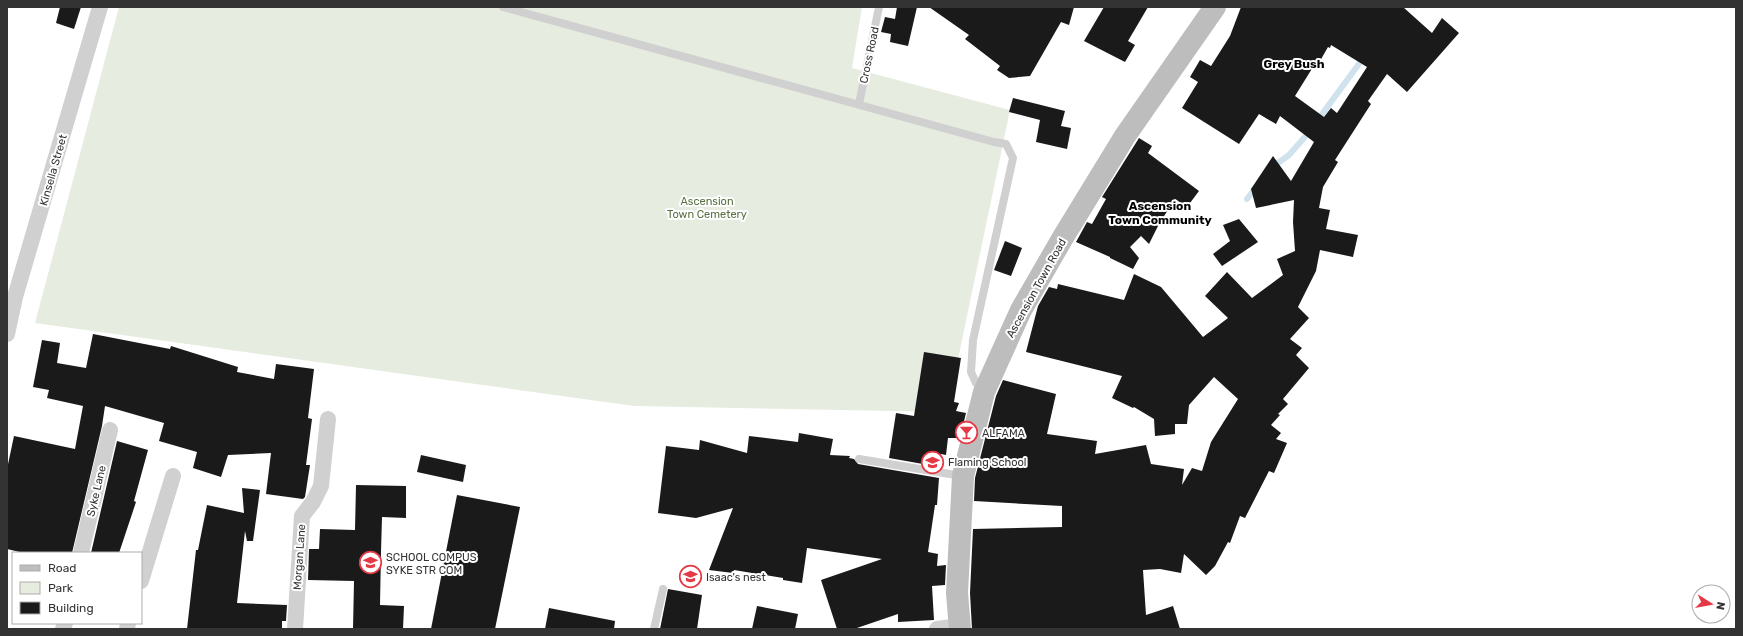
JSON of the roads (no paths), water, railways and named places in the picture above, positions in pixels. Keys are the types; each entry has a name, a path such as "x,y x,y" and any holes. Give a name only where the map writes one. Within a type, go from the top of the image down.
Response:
{"main road":[{"name":"Ascension Town Road","path":"960,628 957,593 963,476 984,392 1021,310 1062,239 1125,136 1215,7"}],"street":[{"name":"Kinsella Street","path":"7,334 11,297 100,7"},
{"name":"Morgan Lane","path":"295,629 302,516 313,502 321,486 328,419"},
{"name":"Syke Lane","path":"81,552 110,430"},
{"path":"142,578 173,476"},
{"path":"937,629 960,628"}],"lane":[{"path":"503,7 994,142 1006,144 1013,158 973,340 971,372 976,383 984,392"},
{"name":"Cross Road","path":"859,104 879,7"},
{"path":"858,459 963,476"},
{"path":"654,629 663,589"}],"waterway":[{"path":"1317,121 1364,57"},
{"path":"1271,168 1289,155 1311,130"},
{"path":"1247,199 1256,187"}],"place":[{"name":"ALFAMA","path":"967,433"},
{"name":"Flaming School","path":"933,462"},
{"name":"SCHOOL COMPUS SYKE STR COM","path":"371,563"},
{"name":"Isaac's nest","path":"691,577"}],"district":[{"name":"Grey Bush","path":"1294,64"},
{"name":"Ascension Town Community","path":"1160,213"}],"park label":[{"name":"Ascension Town Cemetery","path":"707,207"}]}
